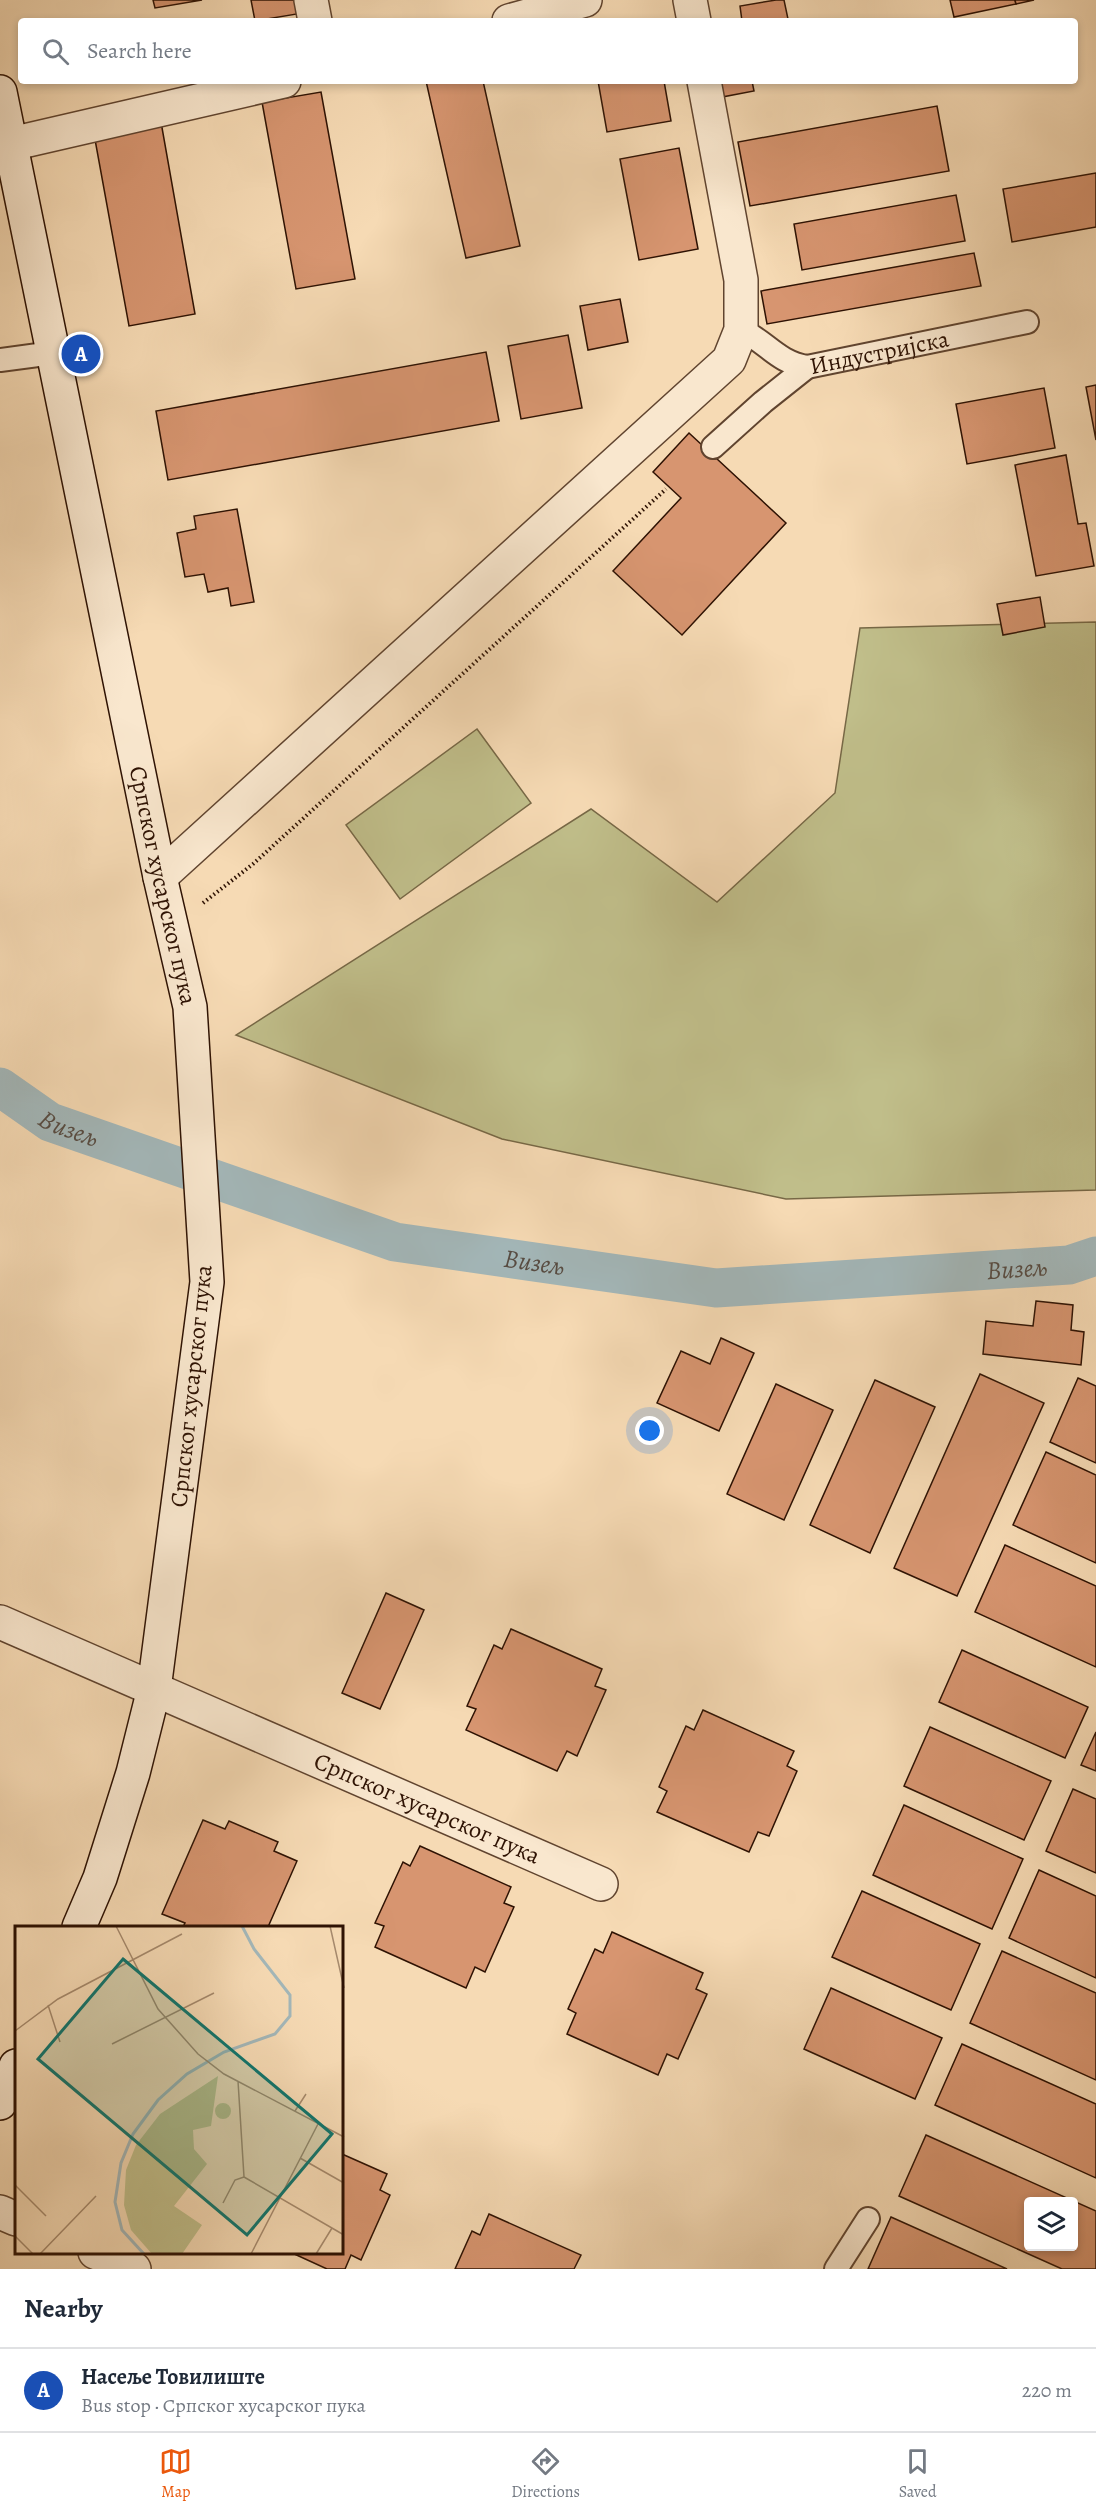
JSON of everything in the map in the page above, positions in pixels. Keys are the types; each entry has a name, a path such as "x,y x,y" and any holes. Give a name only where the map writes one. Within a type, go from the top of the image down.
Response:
{"street":[{"path":"311,0 314,18"},
{"path":"520,18 585,0"},
{"path":"690,0 693,18"},
{"path":"11,144 271,84"},
{"path":"160,877 729,360 741,330 741,279 706,84"},
{"name":"Српског хусарског пука","path":"0,92 160,877 190,1007 207,1282 154,1689 133,1773 100,1878 79,1926"},
{"name":"Српског хусарског пука","path":"0,1622 601,1884"},
{"path":"0,2103 15,2068"},
{"path":"0,2212 15,2219"},
{"path":"97,2254 134,2269"}],"lane":[{"name":"Индустријска","path":"741,330 753,335 782,360 807,367 1027,322"},
{"path":"0,360 53,353"},
{"path":"713,447 763,402 807,367"},
{"path":"836,2269 868,2219"}],"path":[{"path":"172,928 253,864 666,489"}],"shaded area":[{"path":"1096,622 1096,1190 786,1199 502,1139 236,1035 591,809 717,902 835,793 860,628"},
{"path":"477,729 531,803 400,899 346,825"}],"building":[{"path":"153,0 202,0 155,8"},
{"path":"251,0 295,0 297,14 254,18"},
{"path":"784,0 788,18 742,18 740,6"},
{"path":"950,0 1015,0 1016,4 954,17"},
{"path":"1015,0 1034,0 1016,4"},
{"path":"427,84 484,84 520,246 466,258"},
{"path":"599,84 665,84 671,121 607,132"},
{"path":"720,84 753,84 754,91 722,97"},
{"path":"321,92 355,279 296,289 262,102"},
{"path":"937,106 949,171 750,206 738,142"},
{"path":"161,122 195,314 129,326 94,134"},
{"path":"679,148 698,249 639,260 620,159"},
{"path":"1096,173 1096,227 1012,242 1003,189"},
{"path":"956,195 965,241 802,270 794,224"},
{"path":"974,253 981,286 767,324 761,291"},
{"path":"620,299 628,342 588,350 580,306"},
{"path":"568,335 582,408 521,419 508,346"},
{"path":"486,352 499,421 168,480 156,411"},
{"path":"1096,385 1096,440 1086,387"},
{"path":"1044,388 1055,448 967,464 956,404"},
{"path":"689,433 786,523 682,635 613,571 681,498 653,472"},
{"path":"1066,455 1078,524 1086,523 1094,566 1036,576 1015,465"},
{"path":"237,509 254,602 231,606 228,588 208,592 204,574 185,577 177,533 196,529 194,516"},
{"path":"1040,597 1045,627 1003,635 997,604"},
{"path":"1036,1301 1073,1305 1071,1330 1084,1332 1081,1365 983,1354 986,1321 1033,1326"},
{"path":"721,1338 754,1353 719,1431 657,1403 681,1351 710,1364"},
{"path":"980,1374 1044,1403 957,1596 894,1568"},
{"path":"1078,1378 1096,1386 1096,1463 1050,1442"},
{"path":"875,1380 935,1407 870,1553 810,1525"},
{"path":"776,1384 833,1410 784,1520 727,1494"},
{"path":"1046,1452 1096,1475 1096,1563 1013,1525"},
{"path":"1005,1545 1096,1586 1096,1667 975,1612"},
{"path":"386,1593 424,1610 380,1709 342,1693"},
{"path":"511,1629 602,1669 595,1686 606,1690 577,1756 567,1751 557,1771 466,1730 476,1709 467,1706 494,1645 502,1649"},
{"path":"962,1650 1088,1707 1065,1758 939,1702"},
{"path":"703,1710 794,1751 787,1766 797,1771 769,1836 758,1832 749,1852 657,1812 667,1791 659,1787 686,1726 694,1730"},
{"path":"930,1727 1051,1781 1024,1840 904,1786"},
{"path":"1096,1732 1096,1771 1081,1765"},
{"path":"1073,1789 1096,1799 1096,1873 1046,1851"},
{"path":"904,1805 1023,1859 992,1929 873,1875"},
{"path":"203,1820 225,1829 229,1821 278,1842 274,1851 297,1861 268,1926 184,1926 185,1923 162,1914"},
{"path":"420,1846 511,1887 504,1903 514,1907 485,1972 475,1967 466,1988 375,1947 384,1926 375,1923 403,1862 410,1866"},
{"path":"1039,1870 1096,1896 1096,1978 1009,1938"},
{"path":"862,1891 980,1944 951,2010 832,1957"},
{"path":"612,1932 703,1973 696,1989 707,1994 678,2059 667,2054 658,2075 567,2034 576,2013 568,2009 595,1949 603,1953"},
{"path":"1002,1951 1096,1993 1096,2080 970,2023"},
{"path":"831,1988 942,2038 915,2099 804,2049"},
{"path":"962,2044 1096,2104 1096,2178 935,2105"},
{"path":"926,2135 1065,2197 1024,2197 1024,2251 1078,2251 1078,2203 1096,2211 1096,2269 1062,2269 899,2196"},
{"path":"344,2155 387,2174 380,2190 390,2195 361,2260 351,2255 345,2269 327,2269 294,2254 344,2254"},
{"path":"489,2214 581,2255 574,2269 455,2269 472,2231 480,2235"},
{"path":"891,2217 1007,2269 868,2269"}],"waterway":[{"name":"Визељ","path":"0,1087 50,1122 395,1242 716,1288 1069,1265 1096,1256"}],"place":[{"name":"Насеље Товилиште","path":"81,354"}]}
